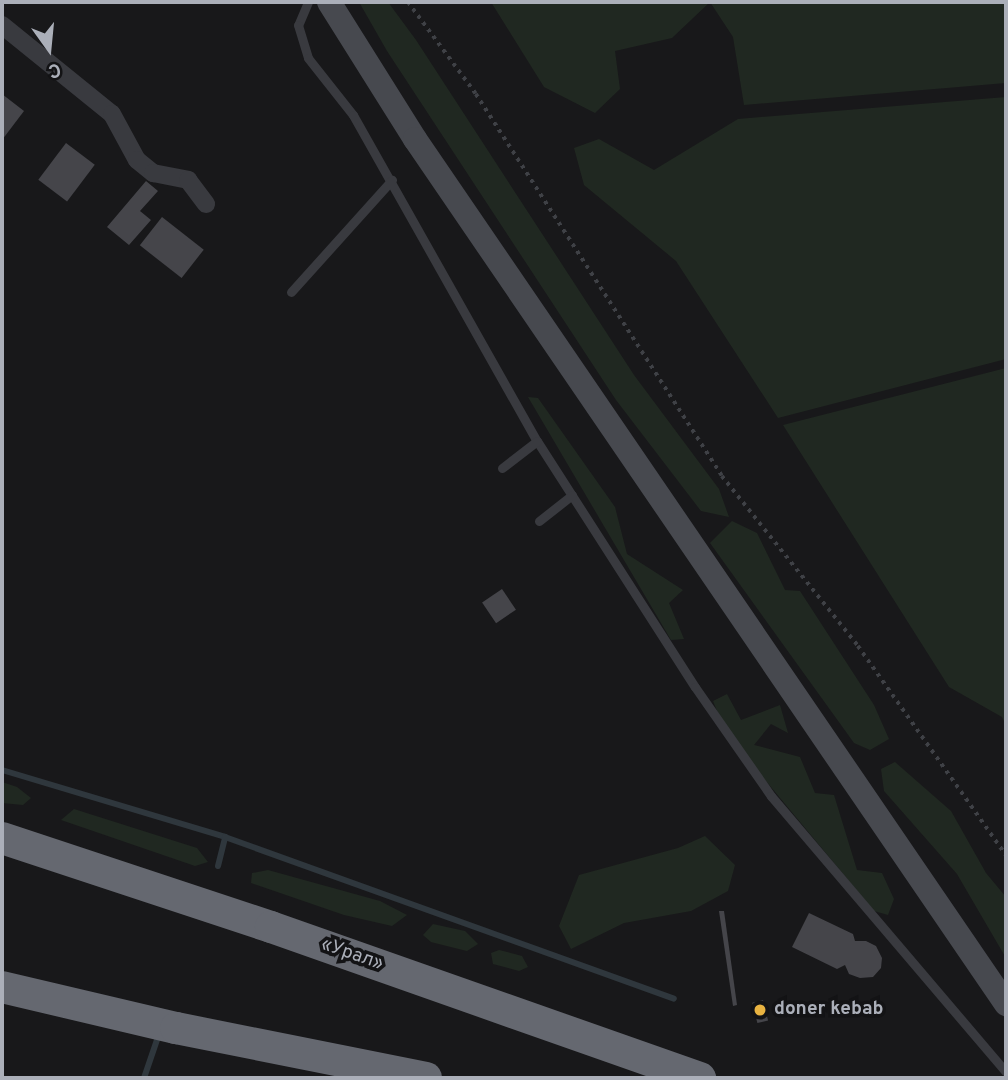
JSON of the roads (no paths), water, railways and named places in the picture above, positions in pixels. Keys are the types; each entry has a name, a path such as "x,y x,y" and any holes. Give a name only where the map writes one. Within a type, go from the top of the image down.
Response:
{"highway":[{"name":"«Урал»","path":"2,838 116,874 700,1078"},
{"path":"2,856 38,865 116,874"},
{"path":"2,971 44,998"},
{"path":"2,987 163,1025 426,1078"}],"main road":[{"path":"330,2 415,139 1006,1004"}],"street":[{"path":"2,25 112,114 137,160 153,173 188,180 206,204"}],"lane":[{"path":"307,2 299,25 308,58 353,115 537,441 695,687 771,796 1006,1072"},
{"path":"291,292 391,180"},
{"path":"502,468 537,441"},
{"path":"539,522 572,495"}],"waterway":[{"path":"2,770 225,837"},
{"path":"218,866 225,837 674,999"},
{"path":"144,1078 159,1034"}],"place":[{"name":"doner kebab","path":"760,1010"}]}
